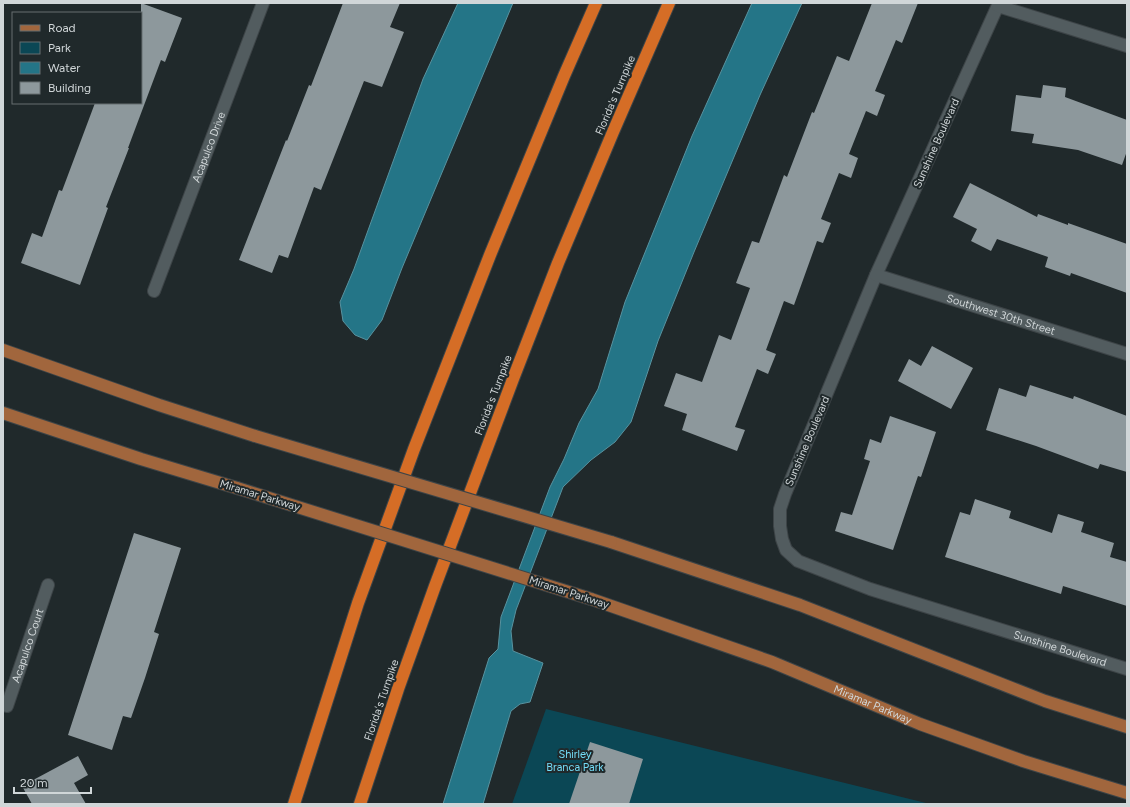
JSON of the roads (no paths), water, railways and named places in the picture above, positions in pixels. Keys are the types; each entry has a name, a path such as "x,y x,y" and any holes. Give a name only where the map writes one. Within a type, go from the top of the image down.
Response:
{"highway":[{"path":"294,804 358,602 414,449 490,255 558,90 596,3"},
{"name":"Florida's Turnpike","path":"360,804 398,689 435,586 513,379 558,263 669,3"}],"main road":[{"path":"3,350 159,405 255,436 610,542 800,605 1045,701 1127,727"},
{"name":"Miramar Parkway","path":"3,413 141,459 590,599 772,662 920,724 1023,761 1127,793"}],"street":[{"name":"Acapulco Drive","path":"154,291 263,3"},
{"path":"999,5 1127,46"},
{"name":"Sunshine Boulevard","path":"999,5 876,275 783,501 780,509 782,538 786,550 798,561 870,589 1127,669"},
{"name":"Southwest 30th Street","path":"876,275 1127,354"},
{"name":"Acapulco Court","path":"5,705 48,585"}],"water":[{"path":"458,3 513,3 402,268 382,320 367,340 355,335 343,321 340,302 354,269 423,79"},
{"path":"752,3 802,3 760,95 694,252 658,341 631,422 615,442 591,460 563,487 516,610 511,631 513,651 543,663 530,702 520,704 511,711 483,804 443,804 489,658 498,649 501,617 550,487 579,423 598,389 625,302 692,136"}],"park label":[{"name":"Shirley Branca Park","path":"575,760"}]}
